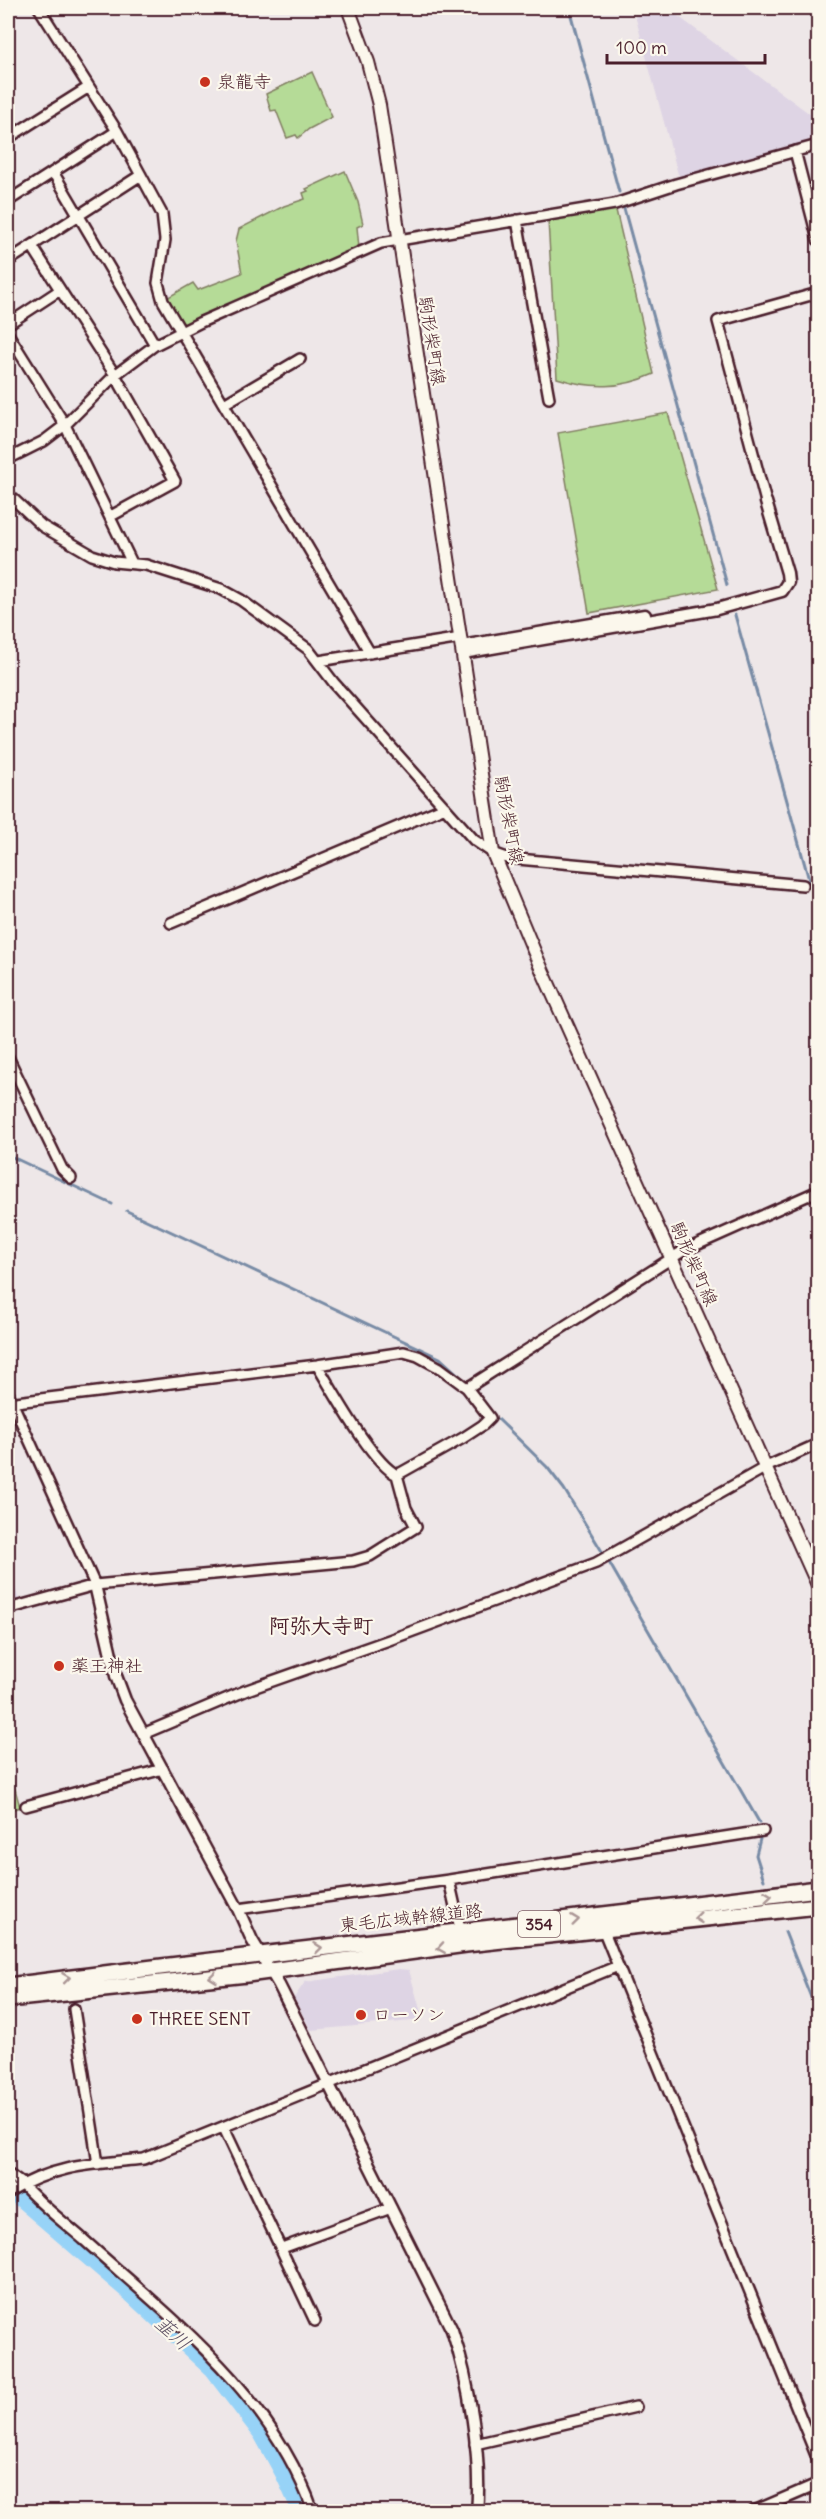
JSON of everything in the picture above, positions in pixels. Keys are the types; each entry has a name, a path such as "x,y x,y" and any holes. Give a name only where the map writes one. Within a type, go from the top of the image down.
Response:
{"highway":[{"name":"東毛広域幹線道路","path":"8,1986 260,1954 461,1933 819,1889"},
{"name":"東毛広域幹線道路","path":"8,1999 271,1971 466,1944 819,1906"}],"main road":[{"name":"駒形柴町線","path":"348,8 368,62 379,105 493,853 539,963 819,1585"}],"street":[{"path":"39,8 117,131 164,220 165,240 158,288 370,653"},
{"path":"8,138 89,87"},
{"path":"8,201 117,131"},
{"path":"8,459 44,441 65,425 115,375 155,345 181,331 381,243 615,204 676,184 819,145"},
{"path":"795,151 819,240"},
{"path":"53,172 155,345"},
{"path":"8,261 141,176"},
{"path":"517,220 549,398"},
{"path":"32,246 115,375 175,481 111,516"},
{"path":"8,324 60,290"},
{"path":"319,661 370,653 462,646 717,609 777,593 786,585 786,573 717,321 819,293"},
{"path":"8,334 65,425 132,563"},
{"path":"224,404 300,359"},
{"path":"8,494 42,526 92,555 114,562 132,563 168,571 232,594 308,649 334,683 474,840 493,853 507,858 803,885"},
{"path":"171,923 445,807"},
{"path":"8,1057 62,1169 71,1178"},
{"path":"467,1389 672,1258 819,1191"},
{"path":"397,1475 463,1438 490,1419 467,1389 426,1360 404,1352 317,1365 9,1399 95,1585 116,1676 125,1700 271,1971 452,2330 465,2374 475,2444 477,2511"},
{"path":"8,1609 95,1585 353,1561 370,1556 416,1527 406,1508 397,1475 388,1470 374,1453 317,1365"},
{"path":"143,1734 247,1690 596,1563 766,1467 819,1444"},
{"path":"26,1806 163,1769"},
{"path":"238,1909 449,1880 763,1831"},
{"path":"449,1880 461,1933"},
{"path":"603,1929 819,2460"},
{"path":"8,2193 49,2172 144,2159 618,1966"},
{"path":"74,2008 98,2164"},
{"path":"224,2128 315,2321"},
{"path":"8,2174 205,2348 237,2382 264,2418 284,2451 313,2511 332,2511"},
{"path":"282,2248 391,2208"},
{"path":"475,2444 636,2407"},
{"path":"753,2511 819,2484"}],"shaded area":[{"path":"633,8 667,8 818,120 818,139 681,177 678,174"},
{"path":"8,1561 19,1601 8,1604"},
{"path":"399,1969 409,1970 423,2020 311,2030 294,1998 305,1982"}],"green space":[{"path":"312,72 332,117 309,129 298,138 296,135 287,138 276,110 271,111 266,94"},
{"path":"345,171 358,202 363,224 357,227 359,248 183,325 180,324 165,299 193,283 198,290 242,273 236,241 239,229 284,206 305,199 303,193 308,191 306,189"},
{"path":"611,207 616,210 654,374 618,385 594,386 557,378 548,220"},
{"path":"668,413 718,589 589,613 558,433"},
{"path":"8,1764 20,1807 8,1811"}],"waterway":[{"path":"569,8 619,192"},
{"path":"623,205 727,585"},
{"path":"735,615 813,894 818,901"},
{"path":"8,1155 112,1204"},
{"path":"127,1211 440,1358 462,1378"},
{"path":"498,1419 547,1467 564,1489 603,1553"},
{"path":"610,1564 759,1822"},
{"path":"760,1839 756,1855 764,1880"},
{"path":"785,1932 818,2015"},
{"name":"韮川","path":"8,2186 129,2290 213,2368 263,2433 302,2510"}],"place":[{"name":"泉龍寺","path":"205,82"},
{"name":"薬王神社","path":"59,1666"},
{"name":"ローソン","path":"361,2015"},
{"name":"THREE SENT","path":"137,2019"}],"district":[{"name":"阿弥大寺町","path":"321,1626"}]}
